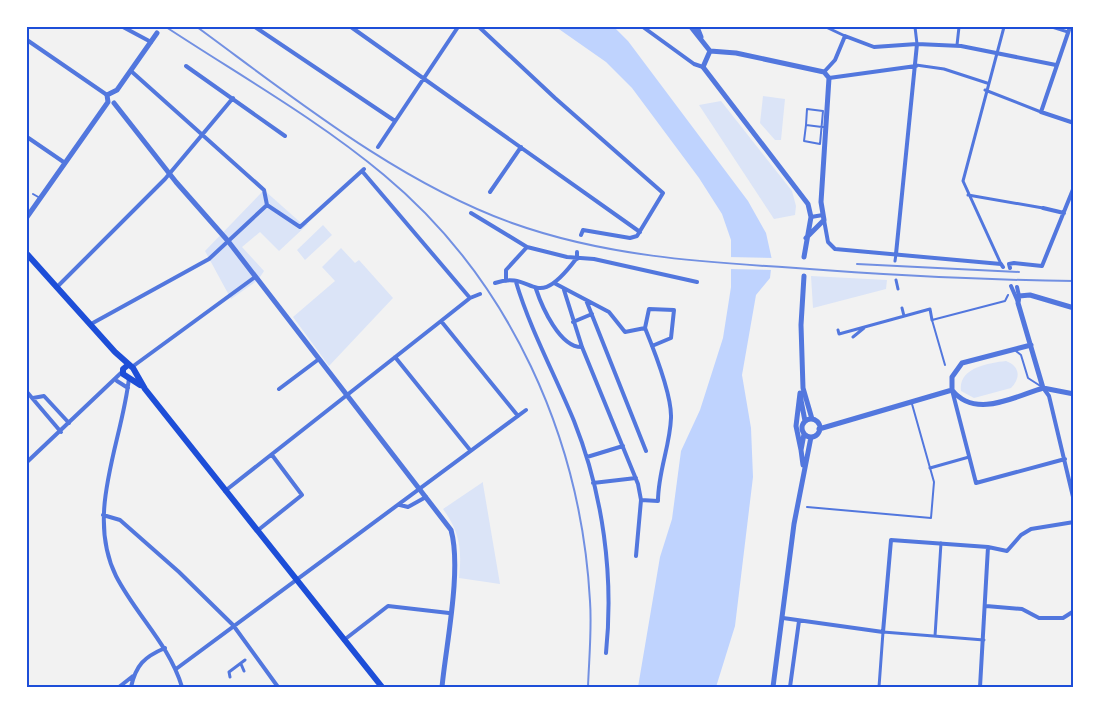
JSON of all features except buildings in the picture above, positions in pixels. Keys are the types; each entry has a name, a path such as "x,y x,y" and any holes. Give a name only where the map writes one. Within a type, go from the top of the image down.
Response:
{"main road":[{"path":"27,255 115,352 128,372 145,389 295,581 382,687"}],"street":[{"path":"123,27 151,42"},
{"path":"255,27 395,121"},
{"path":"351,27 640,232"},
{"path":"378,147 458,27"},
{"path":"479,27 555,98 663,193 640,232 630,238 583,230 580,235"},
{"path":"643,27 694,64 703,67 808,204 811,217 804,257"},
{"path":"691,27 710,51 746,55 824,72 829,78 824,127 821,202 828,242 835,249 1010,266 1042,266 1074,187"},
{"path":"698,27 703,41"},
{"path":"826,27 874,47 916,44 959,46 1056,65"},
{"path":"895,261 916,66 915,27"},
{"path":"959,27 959,46"},
{"path":"1002,264 968,195 963,181 963,172 1004,27"},
{"path":"1041,112 1069,29 1052,27"},
{"path":"107,95 114,93 157,33"},
{"path":"824,72 836,60 845,36"},
{"path":"27,40 107,95 169,174 228,241 451,530 455,544 441,687"},
{"path":"703,67 710,51"},
{"path":"186,66 285,136"},
{"path":"829,78 916,66 944,69 987,83"},
{"path":"131,71 205,134 264,190 267,205 300,227 363,170 470,298"},
{"path":"985,90 1074,123"},
{"path":"27,217 111,102 117,98 114,93"},
{"path":"57,287 169,174 233,98"},
{"path":"27,137 66,164"},
{"path":"490,192 521,147"},
{"path":"968,195 1065,210"},
{"path":"808,204 821,202"},
{"path":"90,325 209,259 267,205"},
{"path":"471,213 527,247 697,282"},
{"path":"811,217 823,217"},
{"path":"806,238 823,217"},
{"path":"506,281 506,270 527,247"},
{"path":"495,284 506,281 516,282 536,289 556,284 577,259 577,252"},
{"path":"801,450 804,434 802,427 805,421 801,390 804,276"},
{"path":"27,462 115,381 255,277"},
{"path":"896,280 898,289"},
{"path":"516,282 587,458 608,571 611,609 606,653"},
{"path":"556,284 609,312 625,332 645,328"},
{"path":"1011,286 1043,388 1049,396 1074,501"},
{"path":"1017,287 1018,303"},
{"path":"536,289 552,324 570,345 582,347"},
{"path":"564,289 582,347 636,478 641,500 636,556"},
{"path":"225,491 470,298 480,294"},
{"path":"1019,296 1030,295 1074,308"},
{"path":"585,299 646,451"},
{"path":"902,308 904,316"},
{"path":"641,500 658,501 658,482 671,412 645,328 649,309 674,310 671,338 652,346"},
{"path":"838,330 839,334 930,309 932,320"},
{"path":"573,322 591,315"},
{"path":"441,321 518,416"},
{"path":"853,337 865,327"},
{"path":"1031,345 962,363 952,377 952,390 976,483 1065,459"},
{"path":"394,357 470,450"},
{"path":"279,389 319,359"},
{"path":"128,372 128,388 103,515 105,535 116,576 165,648 182,687"},
{"path":"115,381 128,388"},
{"path":"952,390 967,404 975,406 992,404 1043,388 1074,394"},
{"path":"801,390 819,429"},
{"path":"801,390 796,426 803,470"},
{"path":"773,687 794,524 811,437 819,429 831,424 952,390"},
{"path":"27,392 61,432"},
{"path":"32,398 44,396 69,423"},
{"path":"176,669 526,410"},
{"path":"805,421 831,424"},
{"path":"804,434 811,437"},
{"path":"587,458 623,446"},
{"path":"256,531 302,495 272,455"},
{"path":"930,468 969,457"},
{"path":"593,483 636,478"},
{"path":"399,505 408,507 426,497"},
{"path":"103,515 120,520 233,625 278,687"},
{"path":"879,687 891,540 988,547 1007,551 1021,535 1031,529 1074,522"},
{"path":"935,636 941,543"},
{"path":"980,687 988,547"},
{"path":"343,640 388,606 450,613"},
{"path":"986,606 1022,609 1039,618 1063,618 1074,611"},
{"path":"783,618 883,632 984,640"},
{"path":"790,687 799,621"},
{"path":"130,687 136,668 147,656 165,648"},
{"path":"230,677 229,672 245,660"},
{"path":"241,664 244,671"},
{"path":"118,687 133,676"}],"lane":[{"path":"807,109 823,111 824,127 820,144 804,141 806,125 807,109"},
{"path":"806,125 824,127"},
{"path":"33,194 40,198"},
{"path":"945,365 932,320 1005,301 1008,295"},
{"path":"1021,355 1031,345"},
{"path":"1014,349 1021,355 1028,378 1043,388"},
{"path":"807,507 931,518 934,482 911,401"}],"shaded area":[{"path":"763,96 785,99 781,140 775,140 760,123"},
{"path":"721,101 792,191 796,206 795,215 774,219 699,105"},
{"path":"264,190 301,223 308,224 279,251 260,232 242,247 264,271 258,280 231,299 205,251"},
{"path":"323,225 332,235 305,260 297,250"},
{"path":"341,248 355,263 359,260 393,298 329,366 293,317 335,281 322,267"},
{"path":"811,276 887,280 886,289 813,308"},
{"path":"1006,361 1014,366 1018,376 1011,388 974,398 961,391 961,383 969,372 983,365"},
{"path":"483,482 500,584 459,578 458,542 449,517 443,509"}],"water":[{"path":"556,27 614,27 628,41 748,201 766,233 772,260 770,278 756,295 742,375 751,428 753,477 735,626 716,687 638,687 660,557 672,519 681,451 700,410 723,338 731,287 731,240 722,214 699,178 632,88 606,62"}],"pier":[{"path":"728,257 775,258 775,270 729,269"}],"railway":[{"path":"166,27 305,116 384,175 429,217 468,263 502,313 531,366 554,422 572,480 584,540 590,601 588,687"},
{"path":"197,27 309,109 388,162 470,206 547,234 617,250 688,260 935,277 1074,281"},
{"path":"857,264 1019,272"}]}
